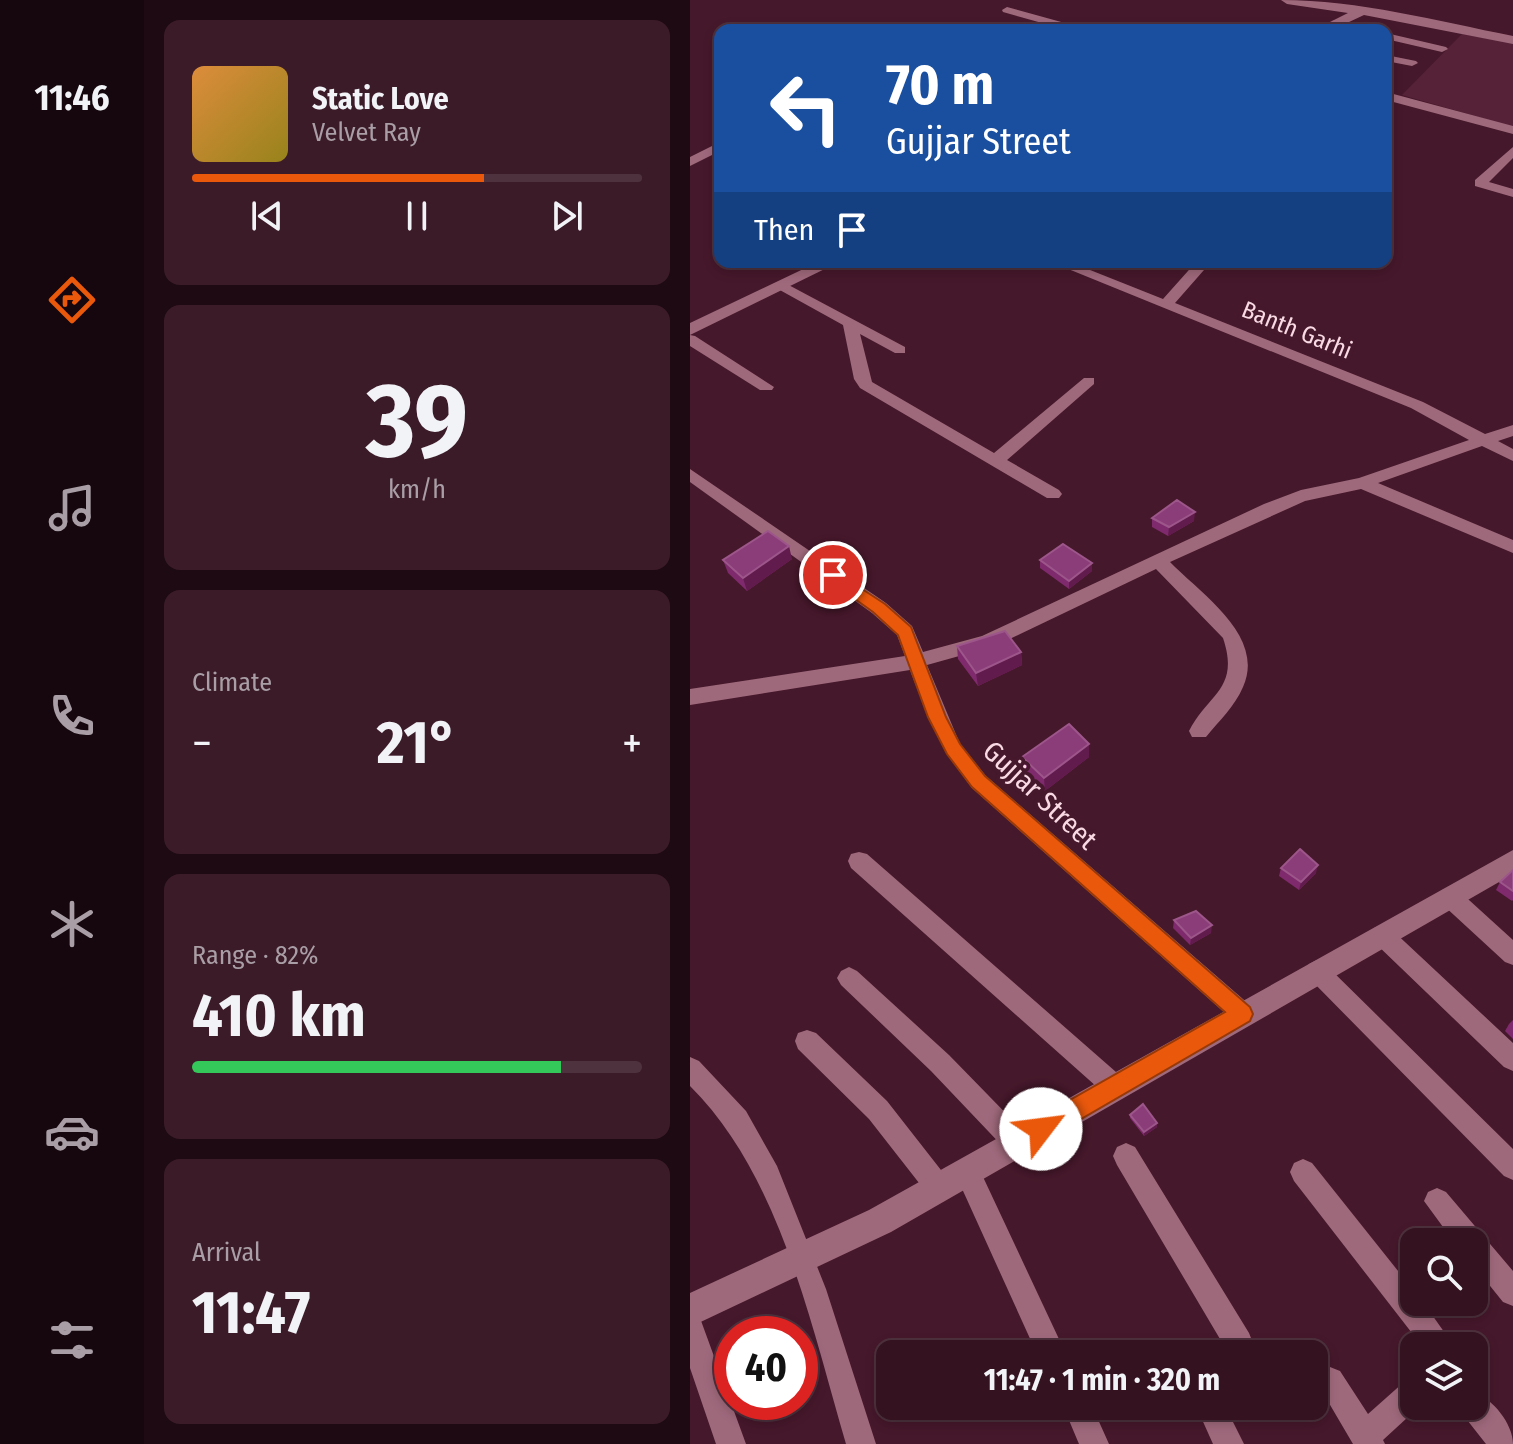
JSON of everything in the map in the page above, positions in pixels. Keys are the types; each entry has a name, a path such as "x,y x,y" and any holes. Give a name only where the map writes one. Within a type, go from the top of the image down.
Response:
{"street":[{"path":"1287,0 1513,40"},
{"path":"1336,23 1389,0"},
{"path":"1007,10 1057,24"},
{"path":"1392,37 1442,49"},
{"path":"1392,59 1412,63"},
{"path":"1392,98 1513,130"},
{"path":"694,160 714,149"},
{"path":"1513,151 1480,183 1513,193"},
{"path":"694,160 714,165"},
{"path":"690,330 819,268"},
{"name":"Banth Garhi","path":"1073,268 1417,405 1513,456"},
{"path":"1166,304 1199,268"},
{"path":"783,286 900,350"},
{"path":"850,322 862,379 866,385 1053,494"},
{"path":"690,339 766,387"},
{"path":"995,461 1089,381"},
{"path":"690,697 914,662 988,641 1270,508 1301,496 1362,483 1513,430"},
{"name":"Gujjar Street","path":"690,474 879,608 905,631 914,662 953,749 979,782 1243,1014"},
{"path":"1362,483 1513,547"},
{"path":"1158,561 1231,635 1237,649 1237,684 1199,731"},
{"path":"859,861 1115,1087"},
{"path":"690,1310 880,1221 1513,861"},
{"path":"1450,897 1513,955"},
{"path":"1382,935 1513,1059"},
{"path":"1317,971 1513,1167"},
{"path":"849,978 940,1063 1017,1143"},
{"path":"807,1041 878,1110 939,1188"},
{"path":"690,1069 717,1094 748,1137 802,1257 861,1444"},
{"path":"1126,1156 1237,1340"},
{"path":"967,1171 1045,1340"},
{"path":"1303,1172 1429,1332"},
{"path":"1437,1201 1460,1228"},
{"path":"1488,1262 1513,1292"},
{"path":"690,1328 731,1444"},
{"path":"1330,1381 1368,1440 1400,1407"},
{"path":"1083,1420 1094,1444"},
{"path":"1217,1420 1229,1444"},
{"path":"1485,1420 1505,1444"}],"shaded area":[{"path":"1462,34 1513,43 1513,127 1402,95"}],"building":[{"path":"1177,500 1195,512 1169,527 1152,518"},
{"path":"768,531 789,546 743,578 723,560"},
{"path":"1063,544 1092,563 1069,581 1040,560"},
{"path":"1005,631 1021,652 976,673 957,646"},
{"path":"1069,724 1089,744 1044,778 1022,757"},
{"path":"1300,849 1318,865 1301,882 1281,868"},
{"path":"1513,870 1513,891 1500,882"},
{"path":"1196,911 1212,925 1191,938 1174,920"},
{"path":"1143,1104 1157,1123 1144,1132 1130,1115"}],"route":[{"path":"833,575 905,631 937,717 953,749 979,782 1243,1014 1041,1129"}]}
